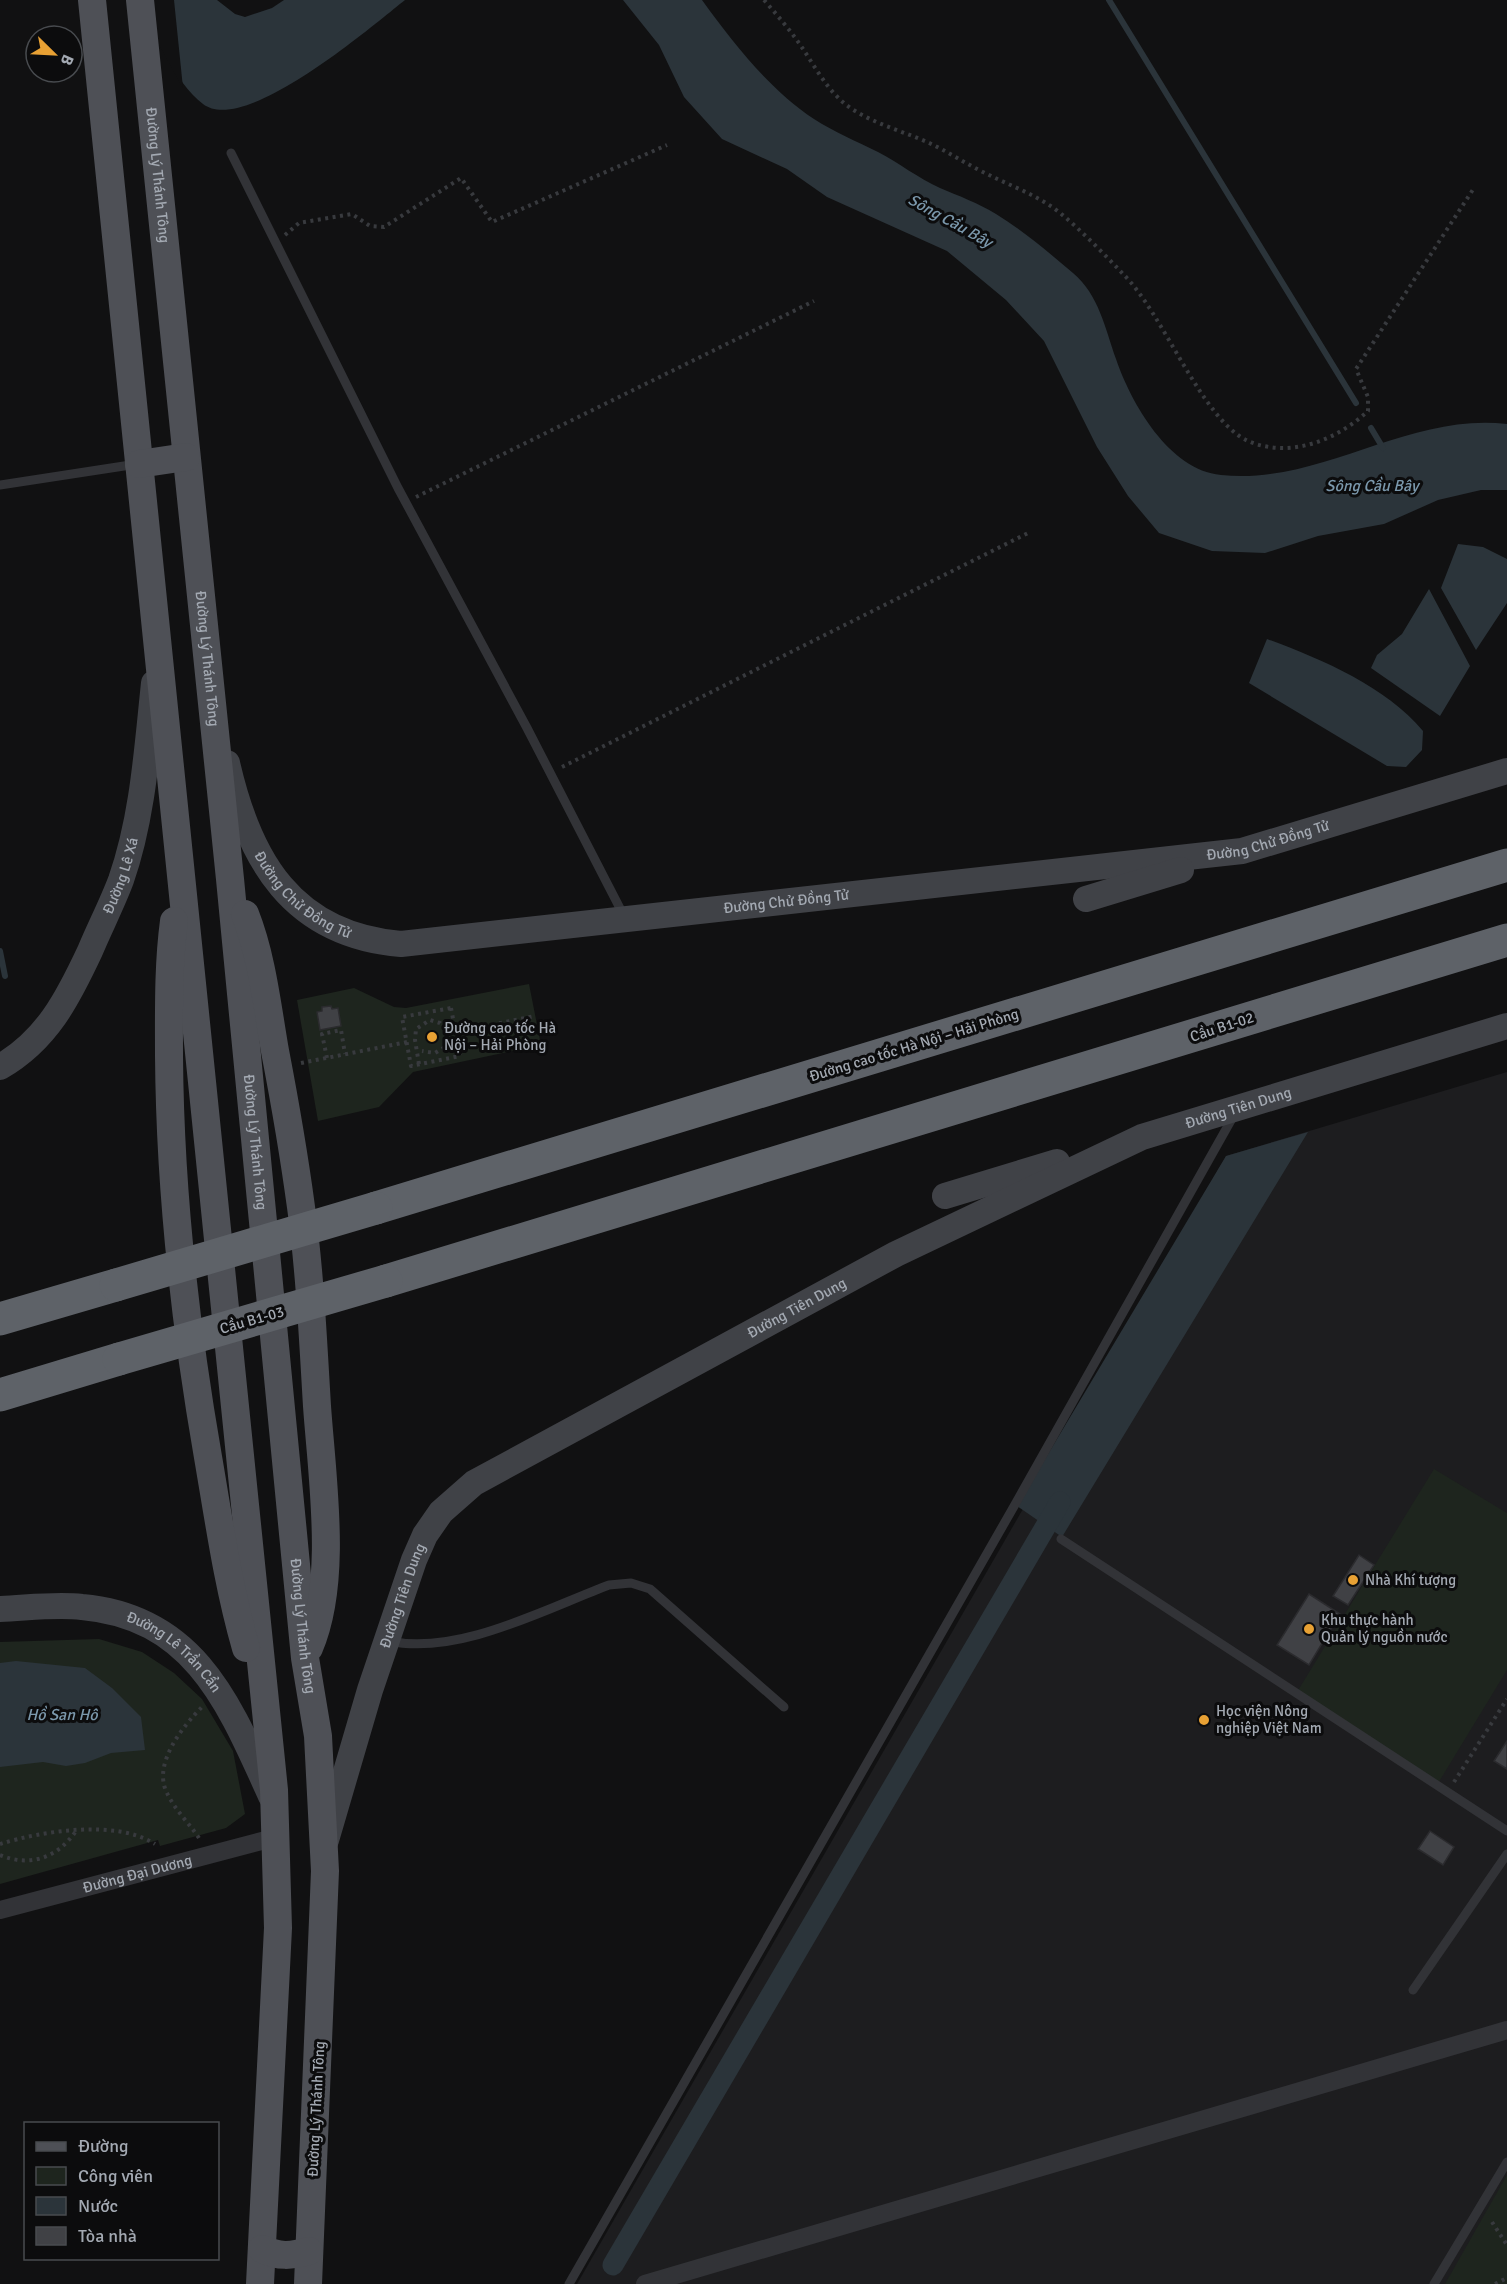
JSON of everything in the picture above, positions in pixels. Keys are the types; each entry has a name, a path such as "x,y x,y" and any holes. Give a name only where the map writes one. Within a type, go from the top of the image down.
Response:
{"highway":[{"name":"Đường cao tốc Hà Nội – Hải Phòng","path":"0,1320 1507,865"},
{"name":"Cầu B1-02","path":"386,1281 1507,940"},
{"name":"Cầu B1-03","path":"0,1395 386,1281"}],"main road":[{"path":"92,0 275,1804 278,1928 260,2284"},
{"name":"Đường Lý Thánh Tông","path":"140,0 230,879 305,1658 318,1736 324,1846 324,1913 308,2284"},
{"path":"139,464 186,457"},
{"name":"Đường Lê Xá","path":"0,1066 24,1052 52,1023 71,991 121,881 140,804 158,647"},
{"name":"Đường Chử Đồng Tử","path":"211,692 234,792 256,851 285,892 322,923 359,938 401,944 1242,851 1507,771"},
{"path":"1086,899 1242,851"},
{"path":"230,879 258,953 301,1209 325,1514 324,1593 317,1629 305,1658"},
{"path":"182,880 169,964 170,1088 179,1244 200,1412 218,1514 245,1645 266,1698"},
{"name":"Đường Tiên Dung","path":"324,1846 386,1640 425,1535 441,1512 474,1483 896,1254 1142,1137 1507,1026"},
{"path":"945,1196 1142,1137"},
{"name":"Đường Lê Trần Cẩn","path":"0,1609 83,1606 125,1616 164,1635 199,1665 220,1690 275,1804"},
{"path":"262,2249 275,2255 291,2256 309,2251"}],"street":[{"name":"Đường Đại Dương","path":"0,1910 277,1837"},
{"path":"645,2284 1507,2030"}],"lane":[{"path":"231,153 405,503 626,920"},
{"path":"0,485 139,464"},
{"path":"568,2284 1013,1508 1238,1107"},
{"path":"1061,1539 1507,1830"},
{"path":"386,1640 421,1645 471,1636 609,1585 631,1583 650,1589 784,1707"},
{"path":"1413,1990 1507,1854"},
{"path":"1434,2284 1507,2162"}],"path":[{"path":"764,0 797,41 819,75 850,108 928,142 1027,192 1059,213 1126,277 1161,326 1211,406 1229,429 1248,441 1277,448 1293,448 1330,439 1354,424 1368,411 1368,397 1356,369 1474,188"},
{"path":"276,243 299,223 352,214 370,226 384,226 461,178 492,222 667,145"},
{"path":"405,503 814,301"},
{"path":"550,773 1029,533"},
{"path":"451,1008 460,1056 411,1066 407,1042 402,1017 451,1008"},
{"path":"455,1032 535,1016"},
{"path":"419,1064 415,1040 416,1029 430,1020 440,1023 447,1031 444,1047 435,1053 422,1051"},
{"path":"327,1058 322,1034 341,1030 345,1054"},
{"path":"308,1062 407,1042"},
{"path":"1448,1792 1507,1699"},
{"path":"200,1838 166,1791 163,1777 164,1767 183,1730 207,1702"},
{"path":"0,1844 39,1833 77,1830 124,1833 155,1844"},
{"path":"0,1856 15,1862 43,1860 66,1845 77,1830"},
{"path":"1492,2222 1507,2245"},
{"path":"1495,2284 1507,2278"}],"shaded area":[{"name":"Học viện Nông nghiệp Việt Nam","path":"1507,1072 1507,2284 577,2284 1226,1156"}],"green space":[{"path":"529,984 541,1045 413,1072 379,1107 318,1121 297,1000 354,988 394,1007 406,1008"},
{"path":"1434,1469 1507,1513 1507,1670 1437,1785 1297,1692"},
{"path":"99,1639 142,1652 174,1673 202,1699 233,1751 245,1814 226,1828 160,1846 158,1840 0,1884 0,1642"},
{"path":"1507,2175 1507,2284 1445,2284"}],"water":[{"path":"138,0 217,0 235,14 245,17 272,8 284,0 405,0 307,74 247,105 222,110 203,104 183,83 166,56"},
{"name":"Sông Cầu Bây","path":"623,0 702,0 739,49 797,107 814,119 886,156 932,184 989,210 1016,227 1045,250 1073,273 1089,291 1100,313 1131,395 1155,432 1185,461 1202,470 1221,475 1257,475 1293,470 1328,461 1434,428 1470,423 1507,424 1507,490 1481,490 1438,500 1384,524 1318,536 1265,553 1212,551 1159,533 1128,496 1097,447 1044,341 1006,300 947,251 827,197 787,169 722,139 684,97 659,45"},
{"path":"1458,544 1483,547 1507,559 1507,603 1476,650 1441,588"},
{"path":"1429,589 1470,666 1440,716 1371,668 1377,655 1402,634"},
{"path":"1267,639 1330,665 1390,700 1423,731 1422,750 1406,767 1387,766 1249,683"},
{"path":"1308,1132 1062,1537 1017,1506 1226,1156"},
{"name":"Hồ San Hô","path":"16,1661 85,1668 112,1688 141,1717 145,1750 111,1753 85,1763 66,1766 43,1762 0,1767 0,1663"}],"pier":[{"path":"135,0 174,0 183,88 182,87"}],"building":[{"path":"331,1006 332,1009 338,1008 341,1026 320,1030 317,1012 322,1011 322,1007"},
{"name":"Nhà Khí tượng","path":"1359,1555 1374,1565 1348,1605 1333,1596"},
{"name":"Khu thực hành Quản lý nguồn nước","path":"1309,1594 1340,1614 1309,1665 1277,1645"},
{"path":"1507,1741 1507,1769 1494,1761"},
{"path":"1430,1831 1454,1847 1443,1865 1418,1849"}],"waterway":[{"path":"1109,0 1356,403"},
{"path":"1371,428 1383,448"},
{"path":"0,951 5,976"},
{"path":"613,2265 1060,1502"}],"place":[{"name":"Đường cao tốc Hà Nội – Hải Phòng","path":"432,1037"},
{"name":"Nhà Khí tượng","path":"1353,1580"},
{"name":"Khu thực hành Quản lý nguồn nước","path":"1309,1629"},
{"name":"Học viện Nông nghiệp Việt Nam","path":"1204,1720"}]}
